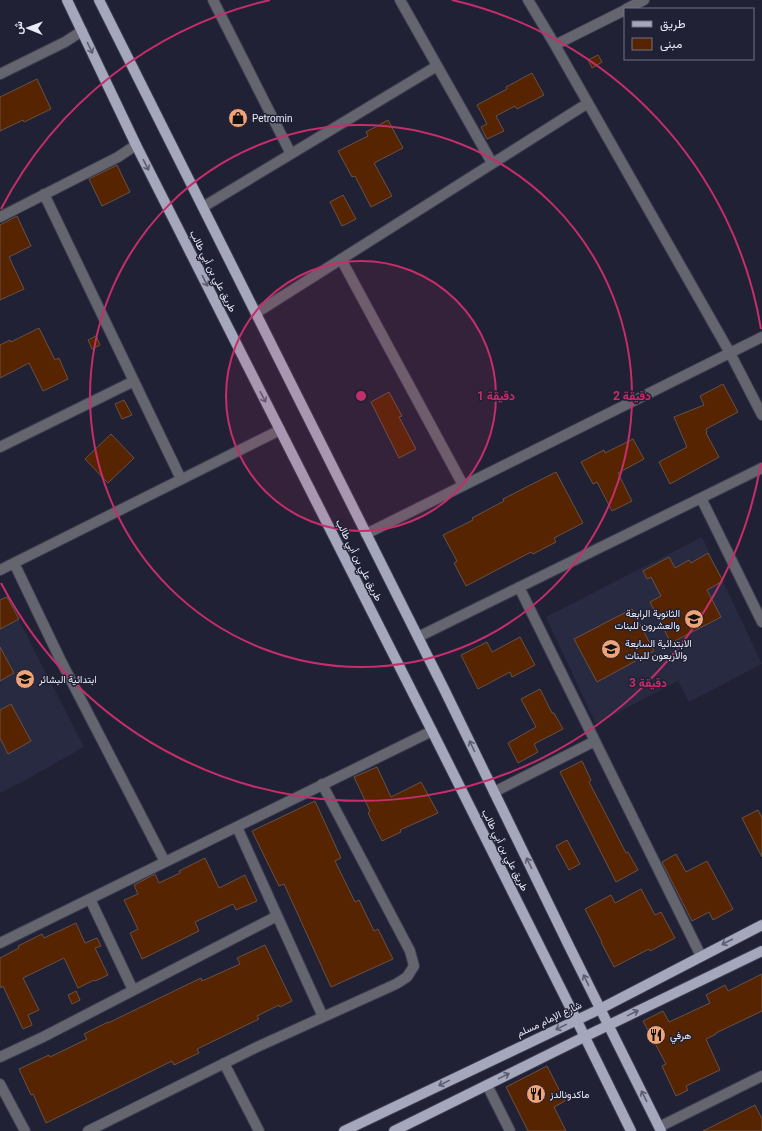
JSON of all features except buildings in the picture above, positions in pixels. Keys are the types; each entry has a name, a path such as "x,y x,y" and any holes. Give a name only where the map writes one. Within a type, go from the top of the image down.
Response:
{"main road":[{"name":"طريق علي بن أبي طالب","path":"67,0 136,145 432,730 631,1131"},
{"name":"طريق علي بن أبي طالب","path":"99,0 418,637 608,1026 660,1129"},
{"name":"شارع الإمام مسلم","path":"344,1131 600,1009 762,925"},
{"path":"394,1131 762,951"}],"street":[{"path":"213,0 291,154"},
{"path":"400,0 492,163"},
{"path":"528,0 730,353 762,416"},
{"path":"628,8 644,0"},
{"path":"555,45 624,10"},
{"path":"0,74 65,42 82,31"},
{"path":"203,207 437,66"},
{"path":"256,313 588,103"},
{"path":"0,217 118,157 136,145"},
{"path":"44,194 181,479"},
{"path":"341,258 463,486"},
{"path":"366,534 762,337"},
{"path":"0,447 134,381"},
{"path":"0,570 280,430"},
{"path":"418,637 762,468"},
{"path":"701,498 762,622"},
{"path":"14,562 61,661 165,862"},
{"path":"520,587 701,956"},
{"path":"0,943 432,730"},
{"path":"494,792 595,741"},
{"path":"88,1131 257,1046 396,984 407,977 414,966 410,951 322,784"},
{"path":"237,826 323,1017"},
{"path":"90,899 133,990"},
{"path":"0,1057 44,1037 277,916"},
{"path":"224,1063 259,1131"},
{"path":"660,1129 761,1078"},
{"path":"0,1084 25,1131"},
{"path":"487,1085 510,1131"}],"shaded area":[{"path":"702,537 762,664 689,702 678,681 596,724 546,617"},
{"name":"ابتدائية البشائر","path":"7,597 84,747 0,793 0,601"}],"place":[{"name":"Petromin","path":"238,118"},
{"name":"الثانوية الرابعة والعشرون للبنات","path":"694,619"},
{"name":"الابتدائية السابعة والأربعون للبنات","path":"611,649"},
{"name":"ابتدائية البشائر","path":"25,679"},
{"name":"هرفي","path":"656,1035"},
{"name":"ماكدونالدز","path":"536,1094"}]}
